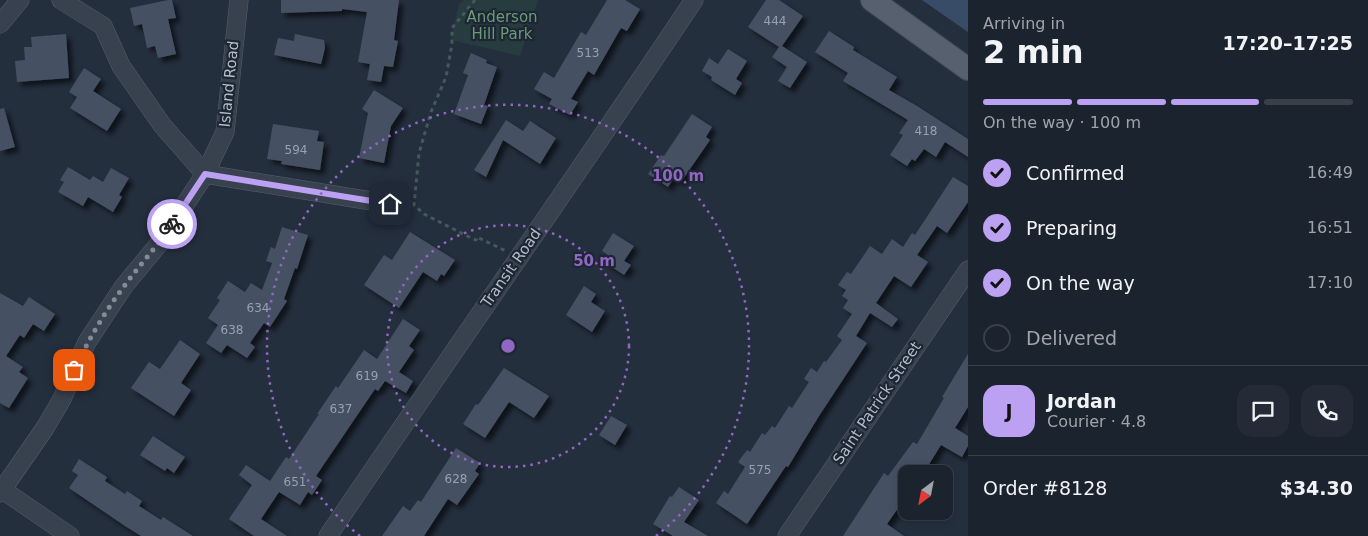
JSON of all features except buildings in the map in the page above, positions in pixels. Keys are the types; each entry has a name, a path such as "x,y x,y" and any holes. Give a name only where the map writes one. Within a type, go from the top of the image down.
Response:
{"main road":[{"path":"872,0 968,69"}],"street":[{"path":"0,24 20,0"},
{"path":"61,0 103,26 121,66 162,125 205,174 390,204"},
{"name":"Island Road","path":"1,490 45,428 62,399 87,342 124,286 162,240 205,174 225,132 239,0"},
{"name":"Transit Road","path":"328,536 518,256 593,151 694,0"},
{"name":"Saint Patrick Street","path":"787,536 968,270"},
{"path":"1,490 70,536"}],"path":[{"path":"476,0 452,28 452,44 446,77 431,112 419,153 414,205 424,214 476,240 477,236 518,256"}],"green space":[{"name":"Anderson Hill Park","path":"464,0 538,0 520,56 451,40 459,4"}],"water":[{"path":"922,0 968,0 968,32"}],"way so far":[{"path":"74,370 87,342 124,286 162,240 172,224"}],"route":[{"path":"172,224 205,174 390,204"}]}
